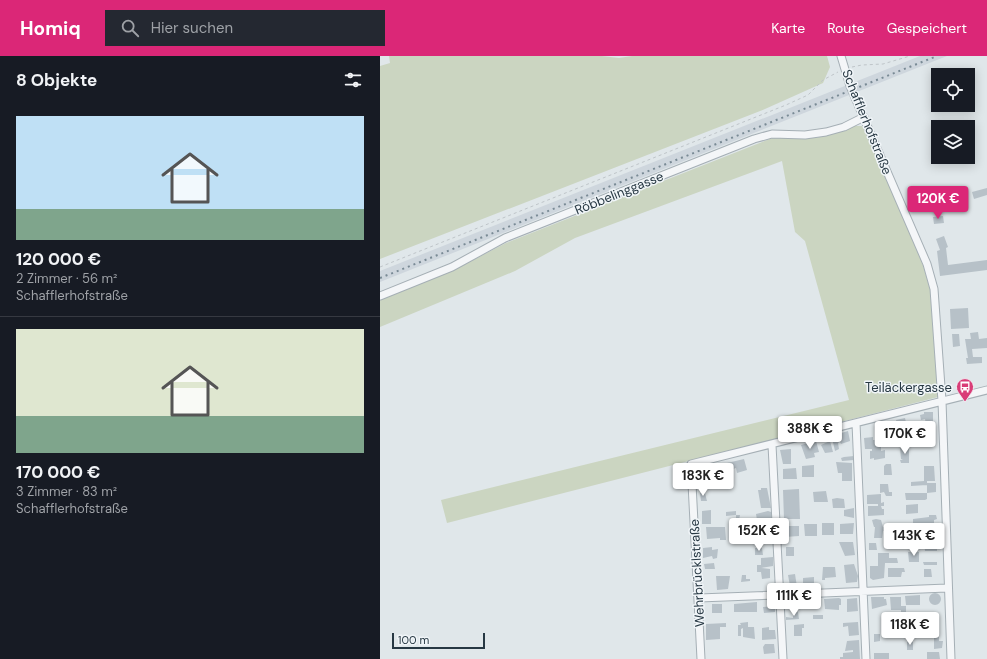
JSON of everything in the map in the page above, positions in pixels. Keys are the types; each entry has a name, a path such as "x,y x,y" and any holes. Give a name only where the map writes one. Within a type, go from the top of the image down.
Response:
{"street":[{"name":"Schafflerhofstraße","path":"841,56 850,86 926,264 934,289 942,401 947,588 951,659"},
{"name":"Röbbelinggasse","path":"380,296 452,267 505,238 754,140 772,134 805,135 826,132 844,127 864,117"},
{"path":"783,659 772,444 987,390"},
{"path":"856,423 866,659"},
{"name":"Wehrbrücklstraße","path":"701,659 691,464 772,444"},
{"path":"699,598 947,588"}],"path":[{"path":"871,65 883,64 910,56"},
{"path":"380,267 786,105 808,95 823,80"}],"shaded area":[{"path":"920,56 947,56 380,282 380,271"}],"green space":[{"path":"389,56 602,56 619,58 632,56 827,56 830,67 823,83 765,109 380,259 380,66 390,63"},
{"path":"854,126 862,126 866,131 923,265 930,290 938,397 447,523 441,500 849,400 805,241 795,232 782,161 575,238 515,271 380,327 380,300 452,271 506,243 772,138 816,138"}],"building":[{"path":"987,188 987,195 974,199 972,192"},
{"path":"943,216 944,223 934,224 933,217"},
{"path":"944,236 948,247 946,248 948,265 987,260 987,270 940,276 937,251 940,250 936,239"},
{"path":"968,308 969,328 951,329 950,309"},
{"path":"978,332 979,339 987,338 987,348 972,349 973,357 982,357 982,363 967,364 966,358 968,358 965,339 971,339 970,333"},
{"path":"952,334 959,334 960,346 953,347"},
{"path":"924,412 933,412 933,425 926,425 925,419 921,420 920,415 924,414"},
{"path":"905,418 907,427 898,430 896,420"},
{"path":"891,424 895,440 885,443 881,427"},
{"path":"848,431 850,441 841,444 840,442 838,443 839,449 835,451 832,438 836,437 838,434"},
{"path":"873,437 873,440 876,440 876,445 881,445 881,451 885,450 885,458 874,460 874,458 870,459 870,451 872,451 872,449 865,449 864,438"},
{"path":"816,441 819,452 814,453 815,457 806,459 801,445"},
{"path":"830,441 833,452 825,453 821,445"},
{"path":"909,447 909,463 901,463 900,460 903,460 901,459 900,448"},
{"path":"791,449 791,464 783,464 780,450"},
{"path":"854,456 854,460 842,461 841,458 844,457"},
{"path":"744,459 747,470 737,473 736,468 730,470 730,473 709,478 706,468"},
{"path":"836,462 852,463 852,481 842,481 842,473 838,473"},
{"path":"886,464 891,464 892,475 884,475 884,466"},
{"path":"814,465 814,477 802,477 802,466"},
{"path":"924,466 934,466 935,481 927,481 927,485 911,486 911,482 924,481"},
{"path":"796,468 797,479 783,479 783,469"},
{"path":"732,480 732,486 718,486 718,481"},
{"path":"927,483 936,483 936,492 927,493"},
{"path":"880,484 888,484 889,492 892,492 892,496 886,496 884,492 880,493"},
{"path":"761,488 767,488 771,508 761,508 758,490 761,490"},
{"path":"799,489 800,519 784,519 783,490"},
{"path":"826,491 828,502 814,502 813,492"},
{"path":"700,493 705,493 707,501 701,501"},
{"path":"905,493 927,493 927,499 925,500 906,500"},
{"path":"881,494 881,503 884,502 884,506 881,506 882,509 884,509 884,515 868,516 868,506 878,506 878,504 867,504 867,495"},
{"path":"832,499 844,499 845,508 833,508"},
{"path":"918,504 918,513 906,514 906,505"},
{"path":"854,508 854,518 844,516 844,510"},
{"path":"711,510 711,524 702,524 702,511"},
{"path":"736,511 736,515 726,516 726,512"},
{"path":"768,511 771,512 772,533 762,534 762,525 759,526 756,514"},
{"path":"736,515 740,515 739,520 736,519"},
{"path":"929,515 936,515 937,519 934,520 934,523 931,523 931,525 913,525 913,519 929,517"},
{"path":"872,520 881,520 883,527 888,527 889,531 883,531 882,538 874,538 875,527"},
{"path":"822,523 834,523 834,535 822,535"},
{"path":"854,523 853,534 840,534 840,524"},
{"path":"804,524 817,524 817,536 805,536"},
{"path":"932,524 937,524 936,531 929,531 929,527 932,527"},
{"path":"785,526 799,526 799,536 785,537"},
{"path":"706,527 725,527 726,540 720,540 720,538 707,539"},
{"path":"915,527 916,536 903,539 903,536 907,536 907,528"},
{"path":"740,536 748,536 748,541 741,541"},
{"path":"937,540 937,551 925,551 924,541"},
{"path":"839,542 853,542 855,555 845,556"},
{"path":"869,543 876,543 877,550 869,550"},
{"path":"712,547 712,550 718,549 717,558 713,559 712,556 703,558 703,548"},
{"path":"786,547 794,547 794,556 786,556"},
{"path":"755,548 762,548 763,555 755,555"},
{"path":"908,552 919,552 919,562 909,562"},
{"path":"878,553 889,553 889,558 897,558 898,563 878,563"},
{"path":"773,557 773,566 761,568 770,569 770,578 762,579 761,572 757,572 757,565 761,565 761,558"},
{"path":"923,562 937,562 937,565 924,565"},
{"path":"714,563 715,569 705,569 704,564"},
{"path":"878,563 885,563 884,578 873,580 870,578 870,566 878,566"},
{"path":"854,564 858,576 857,582 846,583 844,565"},
{"path":"823,567 835,567 836,577 825,578 825,580 822,580"},
{"path":"888,568 904,568 905,572 902,572 901,577 888,577"},
{"path":"924,569 931,569 932,577 924,577"},
{"path":"795,574 797,587 790,586 788,575"},
{"path":"742,575 746,575 746,579 750,579 750,581 741,582"},
{"path":"716,576 730,576 728,589 717,590"},
{"path":"814,577 814,585 803,584 803,578"},
{"path":"933,593 937,593 941,599 937,605 933,605 929,601 929,597"},
{"path":"920,595 920,605 906,605 905,596"},
{"path":"871,597 884,597 887,605 872,609"},
{"path":"890,597 901,597 901,606 906,606 906,612 909,612 910,629 907,629 906,617 901,617 901,610 891,610"},
{"path":"857,598 858,611 847,612 847,599"},
{"path":"824,599 841,599 841,605 839,605 839,610 825,609"},
{"path":"787,600 795,600 795,607 787,607"},
{"path":"806,600 811,600 811,603 813,602 811,609 806,609 806,606 804,606"},
{"path":"757,602 757,612 734,612 734,604"},
{"path":"712,604 722,604 722,613 712,613"},
{"path":"775,606 775,612 764,613 763,607"},
{"path":"793,612 798,612 799,619 786,620 786,617 793,618"},
{"path":"813,615 823,615 823,619 813,619"},
{"path":"916,617 921,622 916,627 911,622"},
{"path":"748,622 748,627 754,627 755,639 743,637 743,628 741,629 741,636 738,636 738,625 741,625 740,623"},
{"path":"858,622 859,635 849,636 848,626 843,627 843,623"},
{"path":"726,623 726,627 720,627 720,639 706,640 706,624"},
{"path":"804,624 804,628 802,628 802,636 794,636 794,625"},
{"path":"769,627 769,630 775,630 776,639 762,640 762,628"},
{"path":"921,629 922,636 908,636 907,630"},
{"path":"930,633 936,633 936,637 939,637 939,641 943,641 942,648 934,649 934,637 930,637"},
{"path":"874,634 880,634 880,641 874,642"},
{"path":"859,640 860,659 840,659 840,657 843,657 843,653 853,652 853,650 845,651 847,641"},
{"path":"907,642 913,642 913,650 907,650"},
{"path":"765,644 774,644 775,653 764,654 763,647"},
{"path":"927,652 939,652 940,659 927,659"},
{"path":"874,653 889,653 889,659 874,659"}],"railway":[{"path":"380,278 937,56"}],"place":[{"name":"Teiläckergasse","path":"965,402"}]}
